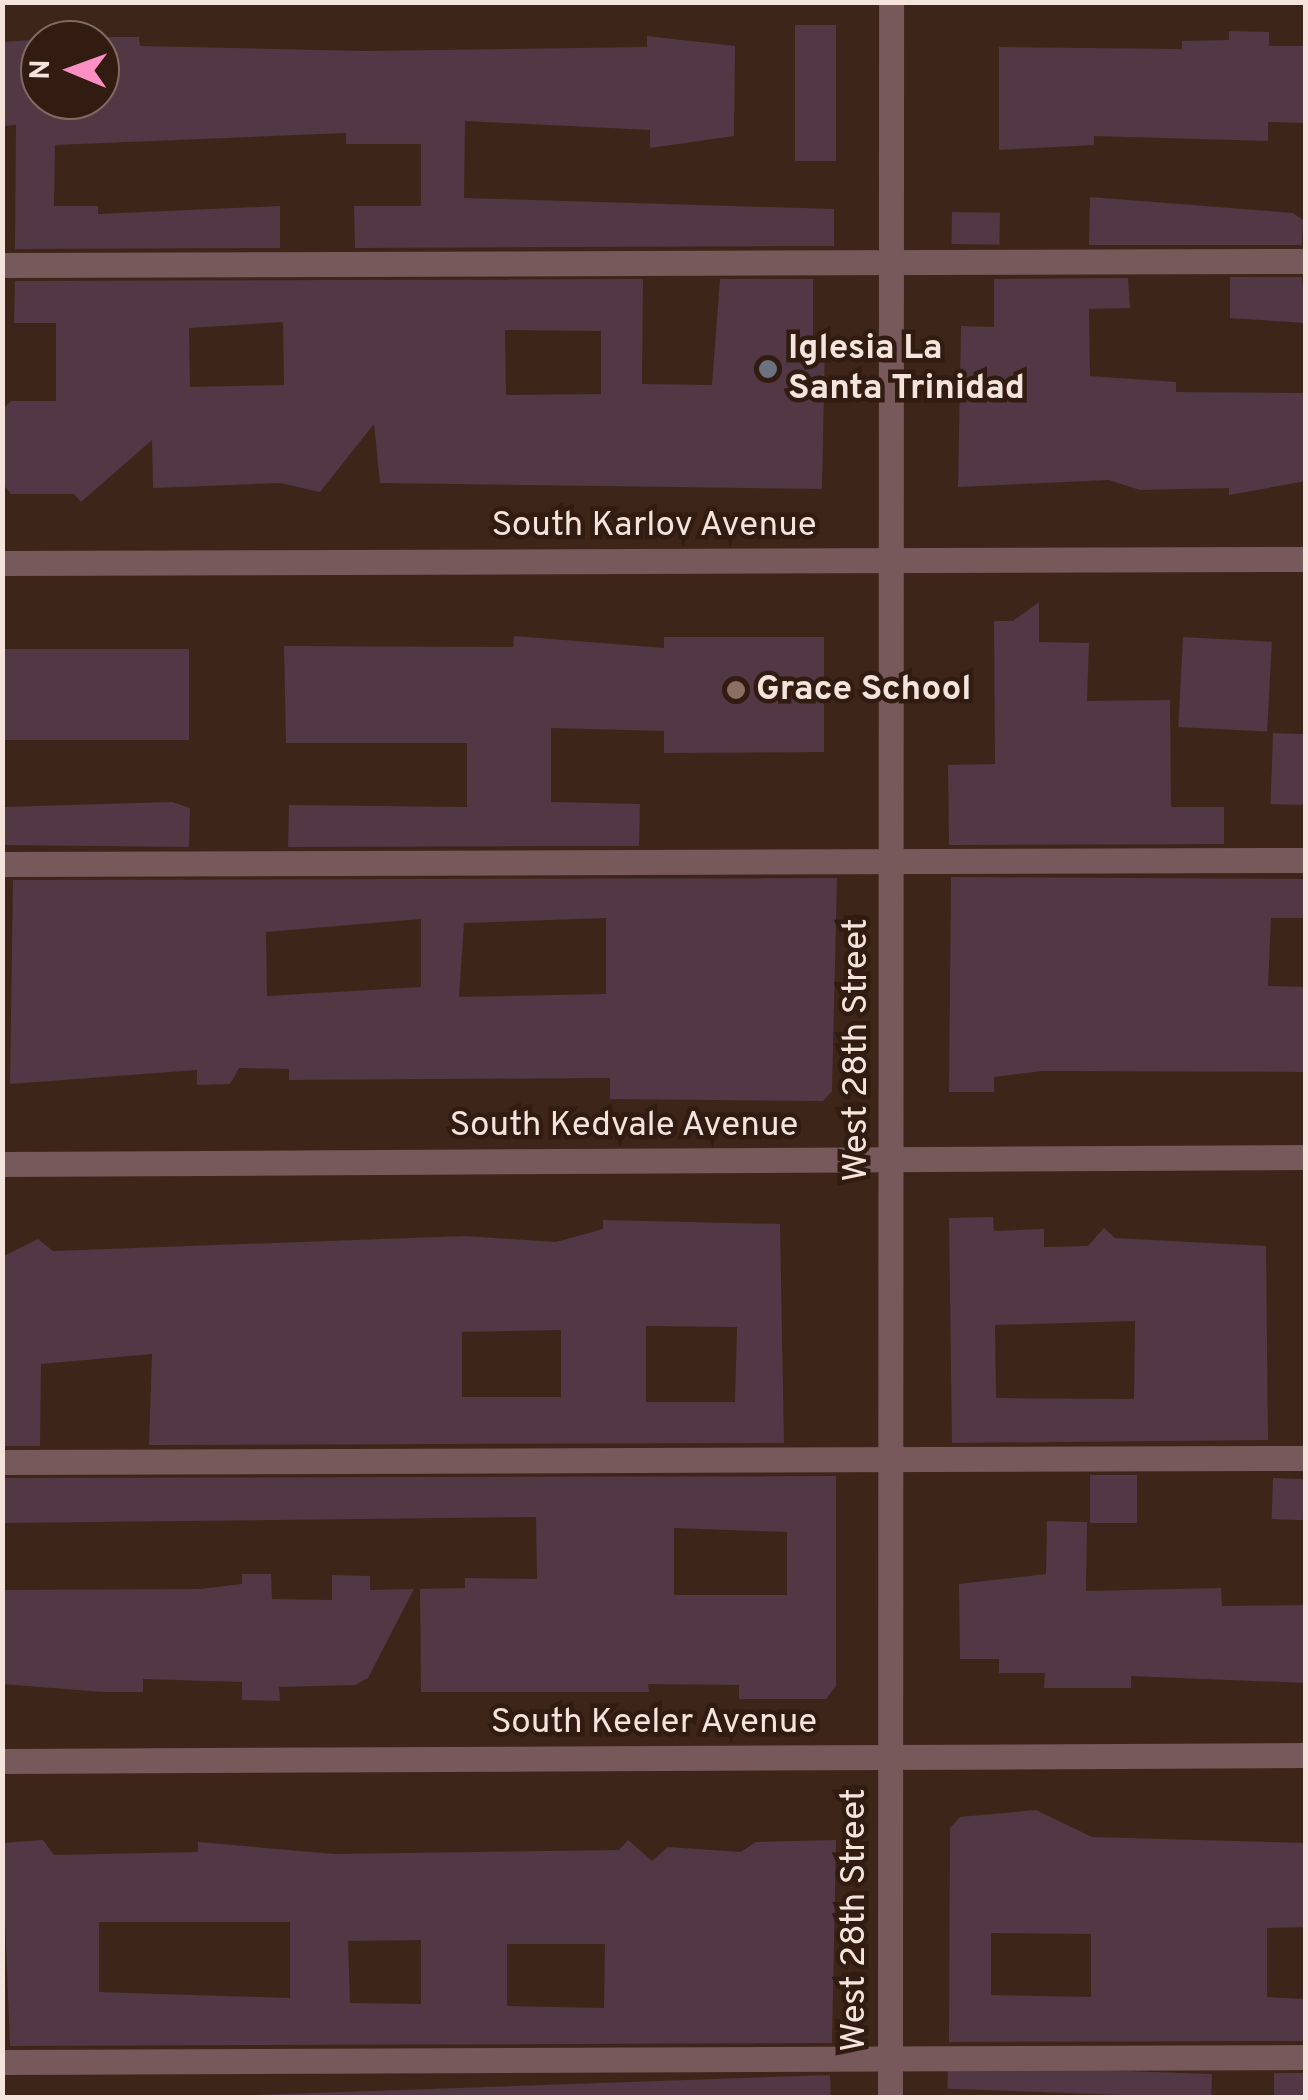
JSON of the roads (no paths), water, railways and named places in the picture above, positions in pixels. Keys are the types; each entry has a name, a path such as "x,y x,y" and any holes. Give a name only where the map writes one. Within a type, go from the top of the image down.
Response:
{"street":[{"name":"West 28th Street","path":"890,2098 888,1460 894,862 891,2"},
{"path":"2,265 1306,261"},
{"name":"South Karlov Avenue","path":"2,564 1306,560"},
{"path":"2,864 1306,860"},
{"name":"South Kedvale Avenue","path":"2,1164 1306,1157"},
{"path":"2,1462 1306,1458"},
{"name":"South Keeler Avenue","path":"2,1761 1306,1755"},
{"path":"2,2062 1306,2057"}],"place":[{"name":"Iglesia La Santa Trinidad","path":"768,369"},
{"name":"Grace School","path":"736,690"}]}
